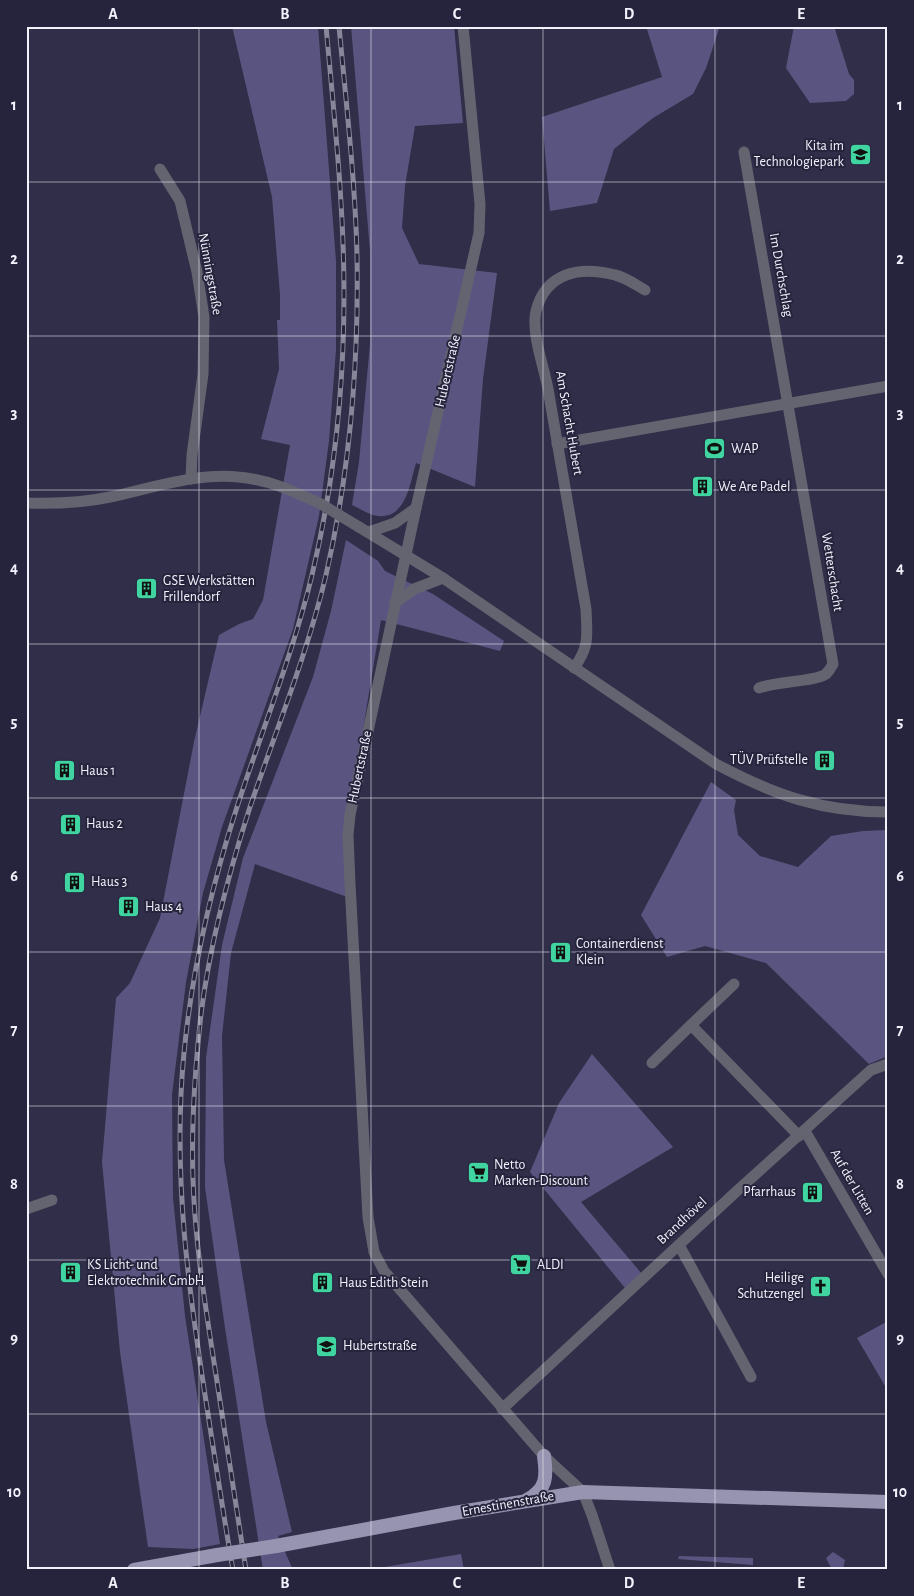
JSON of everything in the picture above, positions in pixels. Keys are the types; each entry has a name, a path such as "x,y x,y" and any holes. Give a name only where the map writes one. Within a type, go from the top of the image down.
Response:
{"main road":[{"path":"526,1501 537,1495 543,1487 546,1477 544,1456"},
{"name":"Ernestinenstraße","path":"134,1570 583,1492 888,1502"}],"street":[{"name":"Hubertstraße","path":"463,26 480,225 352,797 348,835 364,1155 371,1242 376,1259 384,1271 544,1456 583,1492"},
{"name":"Im Durchschlag","path":"744,152 787,404"},
{"name":"Nünningstraße","path":"160,169 180,201 197,272 204,317 203,374 192,455 191,479"},
{"name":"Am Schacht Hubert","path":"574,668 584,652 588,637 586,609 548,387 535,327 536,314 550,285 571,272 585,270 616,275 645,290"},
{"path":"557,444 888,386"},
{"name":"Wetterschacht","path":"759,688 770,684 820,676 826,674 833,664 787,404"},
{"path":"26,503 78,503 212,476 240,477 265,481 288,489 321,504 443,578 716,764 761,787 792,798 854,811 888,812"},
{"path":"364,530 394,523 416,508"},
{"path":"396,603 414,589 443,578"},
{"path":"652,1063 734,984"},
{"name":"Auf der Litten","path":"691,1025 802,1133 888,1274"},
{"name":"Brandhövel","path":"502,1409 872,1070 888,1064"},
{"path":"26,1209 52,1200"},
{"path":"679,1245 751,1377"},
{"path":"583,1492 610,1570"}],"shaded area":[{"path":"232,26 318,26 336,261 336,350 329,441 319,516 293,629 222,827 203,893 186,982 172,1095 173,1198 185,1316 220,1544 193,1549 148,1547 120,1352 102,1162 116,998 130,983 160,918 194,742 219,635 253,619 263,600 290,445 261,439 279,369 277,320 280,320 280,295 272,197"},
{"path":"351,26 454,26 463,123 415,126 405,186 402,228 419,264 497,273 483,379 475,487 416,463 409,489 401,506 395,512 378,516 352,505 359,462 370,344 370,251"},
{"path":"646,26 720,26 706,68 693,94 653,118 614,149 597,203 550,211 542,117 662,77"},
{"path":"794,26 834,26 849,74 854,80 854,94 846,101 810,103 786,68"},
{"path":"346,540 378,561 385,571 433,594 504,641 500,651 381,620 352,796 350,898 255,864 231,953 222,1036 224,1160 266,1422 292,1532 278,1536 293,1570 263,1570 205,1187 206,1058 222,945 243,858 313,677 331,611"},
{"path":"711,782 736,800 734,810 738,835 760,856 798,867 831,836 863,831 888,830 888,1056 869,1064 766,963 705,946 667,957 641,915"},
{"path":"592,1054 673,1147 581,1202 642,1274 625,1288 530,1172 559,1103"},
{"path":"888,1321 888,1391 857,1338"},
{"path":"833,1552 845,1560 843,1569 835,1570 830,1566 826,1558"},
{"path":"461,1554 464,1570 367,1570"},
{"path":"679,1556 753,1558 753,1565 678,1559"}],"railway":[{"path":"233,1570 201,1369 184,1234 181,1189 181,1099 184,1053 192,991 211,898 237,807 287,663 304,604 320,540 332,470 340,400 344,329 344,260 326,26"},
{"path":"246,1570 208,1326 199,1253 193,1179 194,1096 201,1014 209,962 221,910 234,858 250,807 310,634 326,575 347,456 356,335 357,254 352,168 339,26"}],"place":[{"name":"Kita im Technologiepark","path":"860,154"},
{"name":"WAP","path":"715,449"},
{"name":"We Are Padel","path":"702,487"},
{"name":"GSE Werkstätten Frillendorf","path":"147,589"},
{"name":"TÜV Prüfstelle","path":"824,760"},
{"name":"Haus 1","path":"64,771"},
{"name":"Haus 2","path":"70,824"},
{"name":"Haus 3","path":"75,882"},
{"name":"Haus 4","path":"129,907"},
{"name":"Containerdienst Klein","path":"560,952"},
{"name":"Netto Marken-Discount","path":"478,1173"},
{"name":"Pfarrhaus","path":"812,1192"},
{"name":"ALDI","path":"521,1265"},
{"name":"KS Licht- und Elektrotechnik GmbH","path":"71,1273"},
{"name":"Haus Edith Stein","path":"323,1283"},
{"name":"Heilige Schutzengel","path":"820,1286"},
{"name":"Hubertstraße","path":"327,1346"}]}
